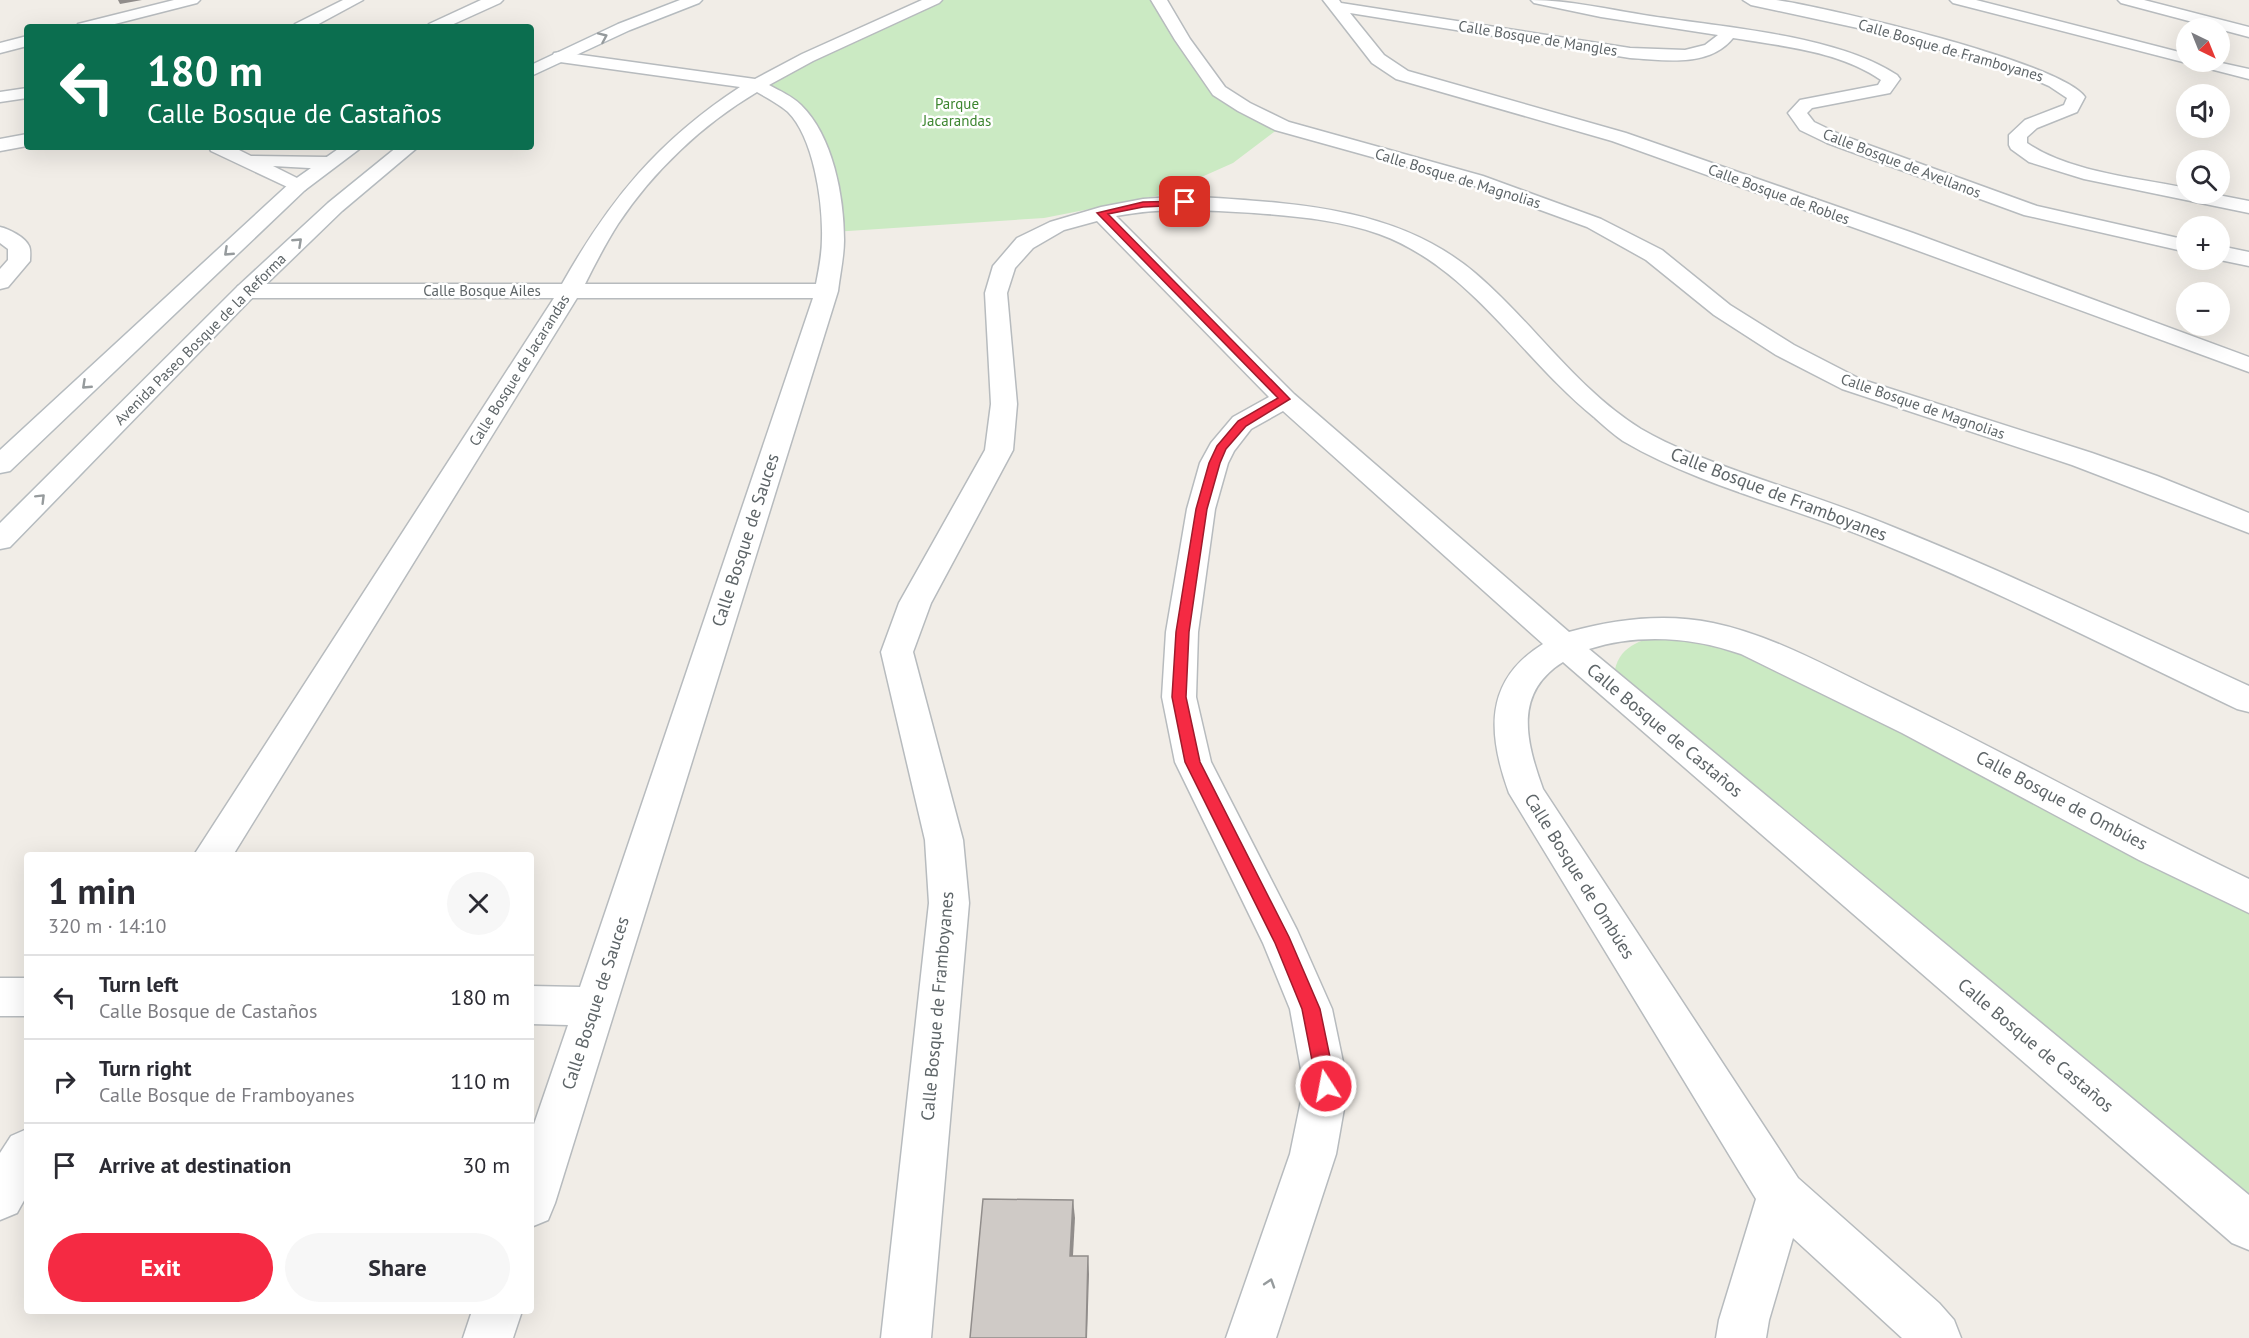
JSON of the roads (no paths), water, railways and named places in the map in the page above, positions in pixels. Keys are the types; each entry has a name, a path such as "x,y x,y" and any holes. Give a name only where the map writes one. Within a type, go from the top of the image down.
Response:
{"street":[{"path":"96,24 192,0"},
{"path":"307,24 355,0"},
{"path":"441,24 472,8 495,0"},
{"path":"534,70 669,4 694,0"},
{"name":"Calle Bosque de Jacarandas","path":"215,852 570,290 613,217 658,164 690,132 756,84 807,57 934,0"},
{"name":"Calle Bosque de Magnolias","path":"1159,0 1183,40 1219,91 1244,107 1282,126 1476,180 1594,223 1654,255 1722,310 1785,350 1851,384 2082,459 2147,482 2249,524"},
{"name":"Calle Bosque de Avellanos","path":"1539,0 1730,31 1840,56 1877,68 1891,80 1884,89 1806,104 1797,113 1806,126 1825,135 2031,211 2176,244"},
{"name":"Calle Bosque de Framboyanes","path":"1751,0 1860,22 1944,44 2033,72 2061,84 2076,97 2071,108 2031,124 2018,135 2018,145 2036,158 2084,173 2249,207"},
{"path":"1958,0 2176,56"},
{"path":"2126,0 2249,32"},
{"name":"Calle Bosque de Mangles","path":"1335,3 1630,53 1671,56 1694,54 1713,48 1725,41 1730,31"},
{"name":"Calle Bosque de Robles","path":"1335,3 1378,59 1402,75 1619,137 1905,238 2249,365"},
{"path":"2108,3 2176,21"},
{"path":"101,7 150,24"},
{"path":"1355,28 1377,21 1413,18"},
{"path":"2230,35 2249,39"},
{"path":"0,48 24,42"},
{"name":"Calle Bosque de Sauces","path":"534,1194 826,291 833,232 820,159 810,132 795,110 756,84 560,57"},
{"path":"2230,70 2249,74"},
{"path":"0,97 24,93"},
{"path":"0,145 24,141"},
{"path":"225,150 298,186"},
{"path":"0,465 298,186 348,150"},
{"name":"Avenida Paseo Bosque de la Reforma","path":"0,540 246,291 335,207 405,150"},
{"path":"247,160 327,163"},
{"name":"Calle Bosque de Framboyanes","path":"906,1338 949,903 944,840 897,652 915,603 999,450 1004,404 996,293 1004,266 1025,243 1057,226 1101,213 1143,205 1185,202 1283,209 1337,216 1387,230 1423,247 1467,277 1576,390 1631,434 1690,463 1880,532 1968,569 2249,700"},
{"name":"Calle Bosque de Castaños","path":"1101,213 1285,399 1565,646 2249,1226"},
{"path":"0,282 19,261 19,247 2,236"},
{"path":"2230,255 2249,259"},
{"name":"Calle Bosque Ailes","path":"246,291 826,291"},
{"path":"1251,1338 1312,1154 1326,1086 1311,1009 1283,942 1193,762 1179,697 1186,610 1202,509 1214,463 1221,448 1242,423 1285,399"},
{"name":"Calle Bosque de Ombúes","path":"1936,1338 1922,1321 1781,1195 1527,793 1513,749 1510,710 1523,679 1549,654 1588,637 1613,632 1662,628 1712,634 1740,641 1917,724 2249,897"},
{"path":"0,997 24,997"},
{"path":"534,1005 594,1006"},
{"path":"0,1196 24,1157"},
{"path":"1740,1338 1781,1195"},
{"path":"488,1338 495,1314"}],"park label":[{"name":"Parque Jacarandas","path":"957,112"}]}
